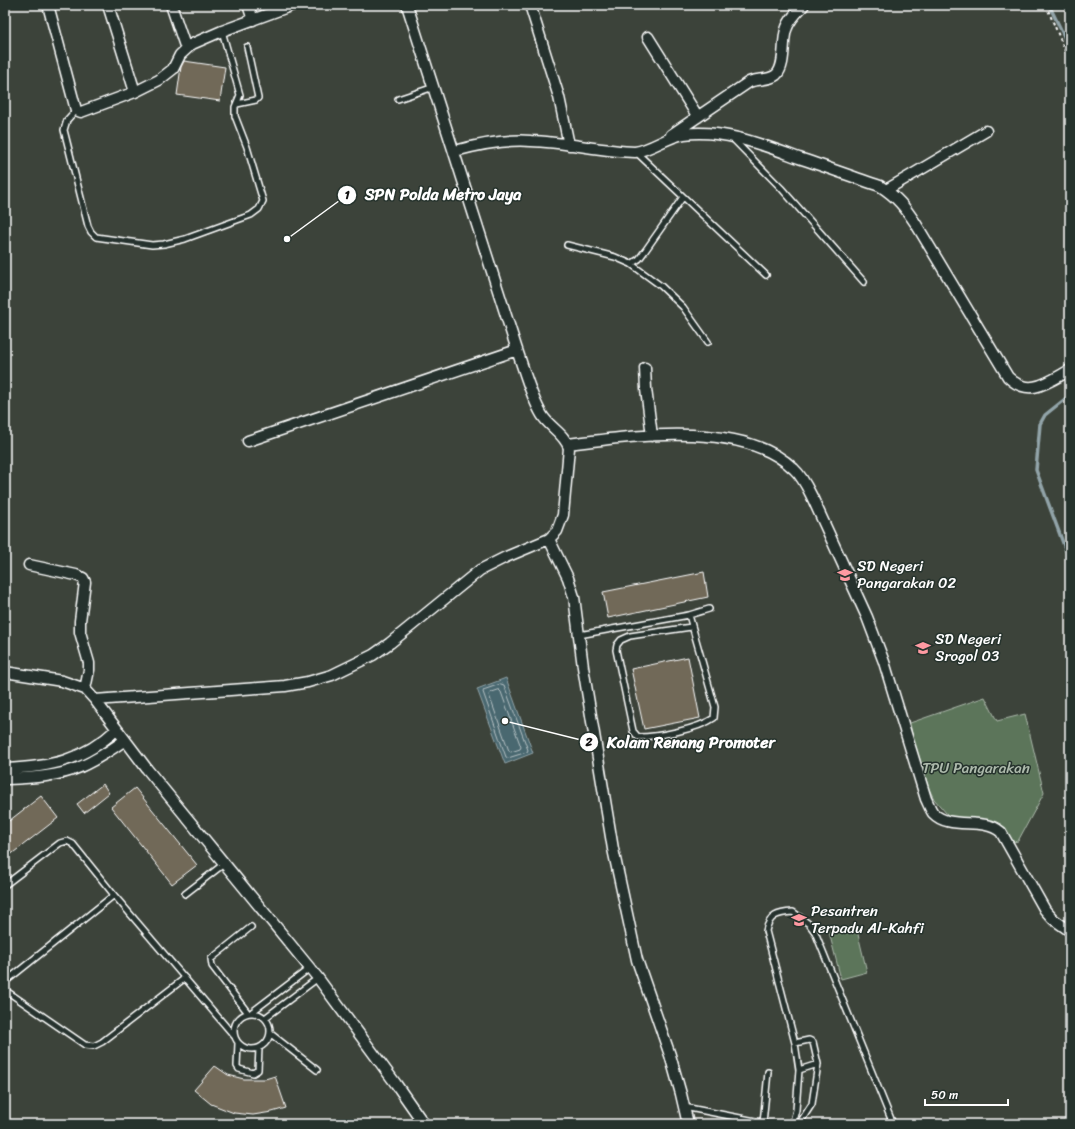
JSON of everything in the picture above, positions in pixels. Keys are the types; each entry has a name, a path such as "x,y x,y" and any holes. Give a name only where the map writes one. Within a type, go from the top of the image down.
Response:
{"street":[{"path":"48,5 76,110 81,112 135,92 159,80 173,69 180,55 192,44 222,31 293,5"},
{"path":"108,5 135,92"},
{"path":"171,5 186,49"},
{"path":"248,5 253,20"},
{"path":"95,700 284,686 308,682 332,675 373,655 390,643 480,570 506,557 549,539 557,531 563,516 570,454 568,444 546,422 541,413 517,350 455,151 407,5"},
{"path":"530,5 559,97 569,145"},
{"path":"455,151 475,145 513,141 531,141 635,152 649,148 664,140 749,82 755,79 770,78 777,74 781,66 786,29 795,13 804,5"},
{"path":"648,37 698,117"},
{"path":"886,190 986,131"},
{"path":"664,140 683,134 729,136 754,142 880,186 892,194 904,206 1008,377 1016,385 1024,388 1034,387 1044,384 1070,370"},
{"path":"248,441 517,350"},
{"path":"645,368 652,436"},
{"path":"568,444 614,438 652,436 701,436 726,438 748,443 767,451 783,459 795,469 805,483 813,499 867,617 884,662 926,799 932,812 939,818 950,822 988,824 1001,832 1045,910 1053,919 1070,931"},
{"path":"549,539 571,587 613,849 633,945 640,973 670,1055 688,1124"},
{"path":"29,565 76,575 83,578 85,582 80,632 89,663 85,689"},
{"path":"5,672 62,681 85,689 318,978 424,1124"},
{"path":"5,769 26,768 64,761 76,757 105,741 117,729"},
{"path":"5,779 27,778 67,772 81,767 125,740"}],"lane":[{"path":"76,110 67,120 64,130 88,226 96,237 152,245 185,239 251,215 259,209 263,201 247,148 235,116 240,95 222,31"},
{"path":"237,104 256,100 258,98 247,47"},
{"path":"398,99 434,87"},
{"path":"729,136 781,188 864,282"},
{"path":"635,152 766,275"},
{"path":"631,264 639,259 683,197"},
{"path":"567,245 615,256 631,264 661,286 683,307 708,342"},
{"path":"579,635 689,615 709,608"},
{"path":"689,615 691,627 715,707 714,718 690,728 652,737 638,737 633,731 616,650 617,645 620,640 630,636 691,627"},
{"path":"5,885 60,843 67,841 73,844 114,895 235,1037 238,1043 244,1048 252,1050 265,1045 269,1040 271,1028 265,1018 259,1014 250,1013 212,966 211,959 251,927"},
{"path":"185,894 225,863"},
{"path":"5,982 114,895"},
{"path":"788,1124 793,1121 796,1110 799,1070 795,1043 766,931 767,924 771,918 781,912 793,912 809,924 815,932 893,1124"},
{"path":"235,1037 235,1024 241,1016 250,1013 310,968"},
{"path":"5,990 85,1045 94,1046 102,1042 185,978"},
{"path":"265,1018 318,978"},
{"path":"271,1034 317,1070"},
{"path":"795,1043 809,1040 813,1042 818,1064 812,1104 800,1124"},
{"path":"238,1043 237,1066 239,1069 253,1073 258,1070 259,1048"},
{"path":"799,1070 818,1064"},
{"path":"763,1122 768,1072"},
{"path":"684,1107 771,1124"}],"path":[{"path":"1046,5 1070,63"}],"green space":[{"name":"TPU Pangarakan","path":"985,697 997,721 1025,714 1044,793 1018,841 1013,842 998,829 953,821 934,799 917,765 910,723"},
{"path":"856,926 867,972 841,979 829,932"}],"water":[{"path":"506,678 533,753 505,764 477,689"}],"building":[{"path":"184,61 225,67 220,101 177,95 181,67"},
{"path":"704,572 708,597 608,618 603,592"},
{"path":"688,657 700,718 644,729 631,669"},
{"path":"103,784 109,793 84,813 77,804"},
{"path":"135,788 197,865 172,884 111,807"},
{"path":"41,796 58,818 5,859 5,824"},
{"path":"215,1066 228,1075 244,1079 265,1079 275,1076 286,1108 253,1115 234,1113 211,1104 194,1090"}],"waterway":[{"path":"1049,5 1070,51"},
{"path":"1070,395 1045,415 1040,424 1036,470 1066,551 1070,558"}],"place":[{"name":"SPN Polda Metro Jaya","path":"287,239"},
{"name":"SD Negeri Pangarakan 02","path":"845,575"},
{"name":"SD Negeri Srogol 03","path":"923,648"},
{"name":"Kolam Renang Promoter","path":"505,721"},
{"name":"Pesantren Terpadu Al-Kahfi","path":"799,920"}]}
